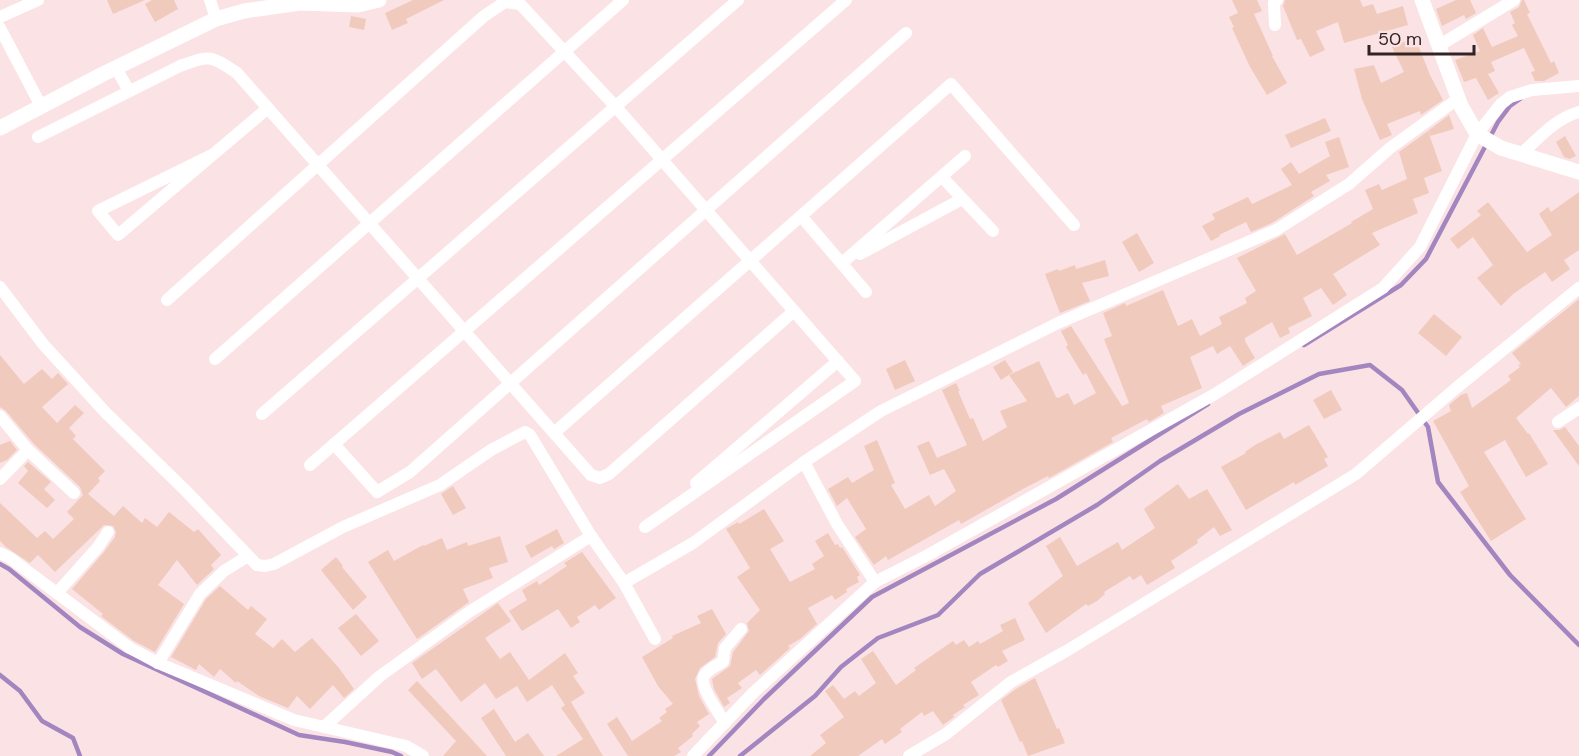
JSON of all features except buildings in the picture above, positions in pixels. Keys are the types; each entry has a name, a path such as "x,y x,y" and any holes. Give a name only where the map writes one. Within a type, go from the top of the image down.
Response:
{"street":[{"path":"0,17 38,0"},
{"path":"210,0 216,19"},
{"path":"0,128 216,19 244,11 300,3 358,4 379,0"},
{"path":"215,359 623,0"},
{"path":"262,414 738,0"},
{"path":"310,465 846,0"},
{"path":"1275,25 1274,3 1277,0"},
{"path":"1422,0 1469,122 1480,136 1502,148 1579,172"},
{"path":"1440,45 1514,0"},
{"path":"167,300 499,4 513,1 520,4 616,107 838,361 855,381 645,526 838,361"},
{"path":"0,28 41,106"},
{"path":"334,444 377,492 410,472 906,33"},
{"path":"38,137 180,66 204,57 219,61 237,73 554,433 591,474 600,478 609,474 794,311"},
{"path":"116,68 129,91"},
{"path":"554,433 951,84 1074,225"},
{"path":"693,756 753,693 875,582 938,550 1215,394 1383,288 1420,247 1490,116 1510,97 1532,90 1579,86"},
{"path":"624,583 693,543 804,462 881,411 1058,323 1276,230 1349,184 1390,148 1459,98"},
{"path":"212,155 98,211 118,235 268,108"},
{"path":"1521,154 1554,124 1579,112"},
{"path":"842,263 965,156"},
{"path":"942,177 993,231"},
{"path":"842,263 962,199"},
{"path":"801,216 866,291"},
{"path":"0,287 43,344 106,413 257,565 265,567 274,564 343,527 440,485 492,450 525,432 530,435 591,536 624,583 655,639"},
{"path":"909,756 946,735 1011,682 1068,650 1356,474 1455,389 1579,288"},
{"path":"1557,422 1579,408"},
{"path":"0,416 28,450 74,494"},
{"path":"0,479 28,450"},
{"path":"804,462 837,525 875,582"},
{"path":"57,593 98,547 108,532"},
{"path":"324,727 380,676 469,612 591,536"},
{"path":"0,553 130,648 159,663 294,720 406,746 423,756"},
{"path":"159,663 200,594 224,572 248,556"},
{"path":"725,723 704,688 704,675 723,662 725,648 741,629"}],"waterway":[{"path":"1304,345 1401,285 1426,259 1498,122 1510,106 1520,99"},
{"path":"740,756 815,696 841,667 878,638 938,615 980,574 1097,505 1160,461 1239,414 1319,374 1370,365 1402,390 1428,427 1438,482 1510,575 1579,645"},
{"path":"709,756 764,699 872,597 1056,499 1208,404"},
{"path":"0,564 80,627 123,654 299,735 345,742 401,756"},
{"path":"0,675 20,691 42,721 73,738 80,756"}]}
